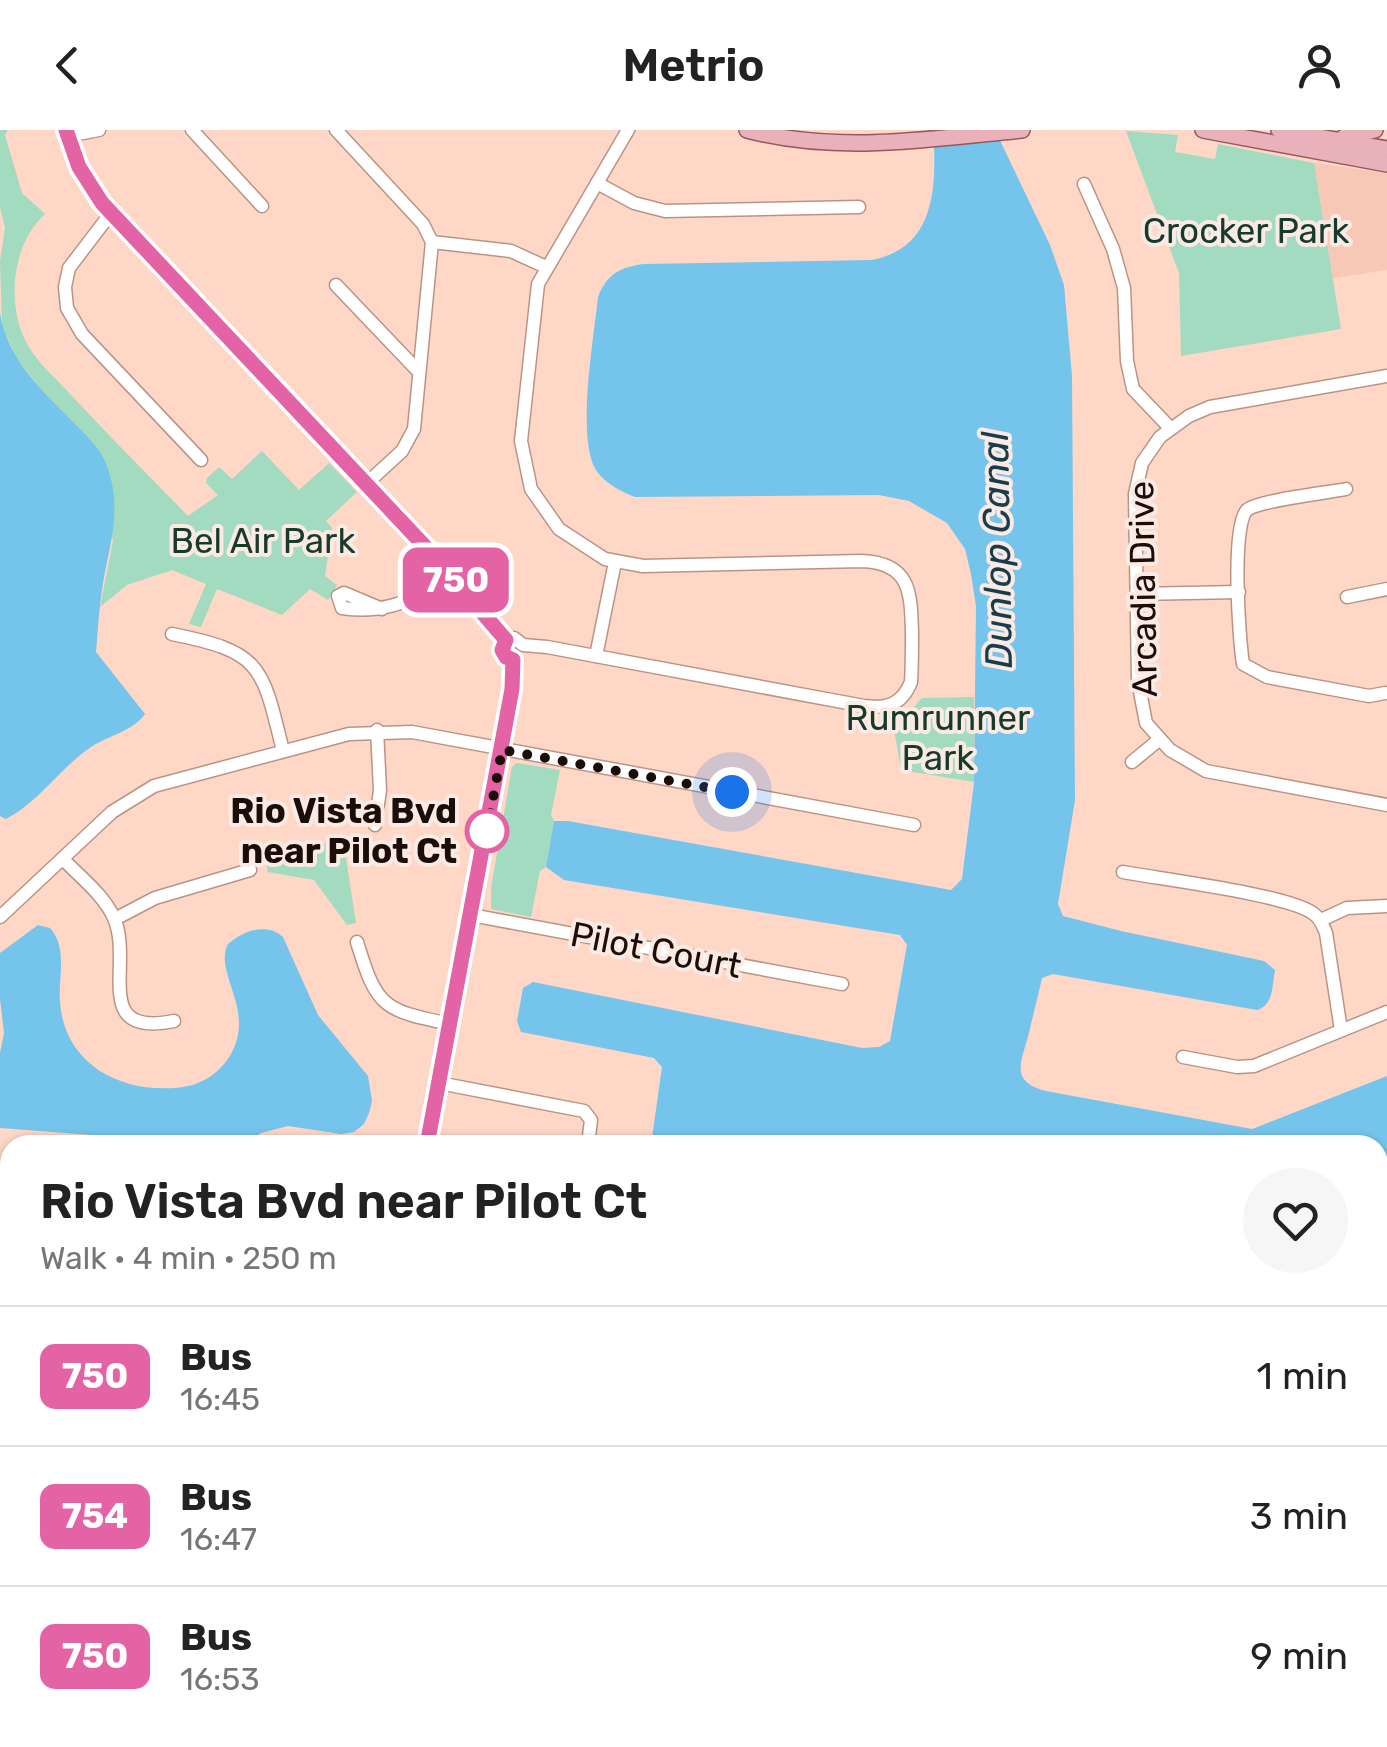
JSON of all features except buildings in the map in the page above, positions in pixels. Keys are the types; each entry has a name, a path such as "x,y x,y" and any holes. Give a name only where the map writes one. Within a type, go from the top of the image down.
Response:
{"main road":[{"path":"747,130 812,142 910,140 1022,130"},
{"path":"1203,130 1387,164"},
{"path":"1279,130 1387,149"},
{"path":"1330,139 1376,130"}],"street":[{"path":"99,130 67,133 86,179 111,212 454,578 506,640"},
{"path":"192,130 262,206"},
{"path":"336,130 422,224 432,242 416,417 410,438 366,484"},
{"path":"506,640 883,708 906,694 910,682 910,595 905,580 895,570 879,562 643,566 615,562 581,546 559,529 532,489 521,440 538,284 628,130"},
{"path":"597,182 634,203 665,211 859,207"},
{"path":"1084,184 1114,249 1124,288 1127,361 1133,389 1171,428"},
{"path":"111,212 69,268 65,287 67,308 82,334 200,460"},
{"path":"432,242 510,251 546,267"},
{"path":"336,285 419,372"},
{"name":"Arcadia Drive","path":"1387,376 1210,406 1160,436 1142,463 1135,494 1138,681 1146,723 1170,750 1206,770 1387,805"},
{"path":"1346,489 1261,503 1245,512 1239,524 1243,664 1254,672 1369,696 1385,692"},
{"path":"596,656 615,562"},
{"path":"382,610 454,578"},
{"path":"1346,597 1387,589"},
{"path":"1136,594 1239,592"},
{"path":"172,634 214,641 240,653 256,667 268,688 283,751"},
{"path":"506,640 502,650 513,660 521,656 523,645"},
{"path":"429,1135 502,750 513,660"},
{"path":"375,825 380,790 377,730"},
{"path":"0,917 112,812 142,792 182,776 377,730 412,732 914,824"},
{"path":"1132,762 1160,739"},
{"path":"63,859 103,900 114,919 120,940 120,1005 130,1019 148,1026 174,1020"},
{"path":"114,919 156,898 250,870"},
{"path":"1123,872 1312,911 1321,920 1326,934 1340,1030"},
{"path":"1321,920 1347,908 1387,906"},
{"name":"Pilot Court","path":"471,915 842,984"},
{"path":"357,942 372,989 388,1005 405,1014 450,1024"},
{"path":"1182,1057 1237,1067 1254,1066 1387,1012"},
{"path":"438,1083 584,1111 591,1120 589,1135"}],"shaded area":[{"path":"1314,163 1387,173 1387,270 1333,278"}],"green space":[{"name":"Bel Air Park","path":"0,130 8,130 5,135 22,193 45,214 25,241 16,275 16,310 30,349 188,516 218,495 206,483 219,467 232,479 262,451 299,490 329,463 357,492 326,521 332,528 325,576 337,585 328,600 310,589 282,615 217,589 201,627 189,624 206,584 172,570 127,585 100,607 113,541 94,445 40,388 17,358 2,327 0,261 5,228 0,207"},
{"name":"Crocker Park","path":"1126,131 1178,135 1175,152 1215,159 1218,144 1314,163 1341,329 1181,356 1179,273"},
{"name":"Rumrunner Park","path":"974,697 974,782 901,770 893,723 905,717 922,698"},
{"path":"517,763 560,770 546,867 540,871 531,917 491,909 491,888 512,767"},
{"path":"358,832 361,839 346,858 356,923 347,925 314,880 268,872 266,864 309,844 351,841"}],"water":[{"name":"Dunlop Canal","path":"939,130 995,130 1050,245 1064,285 1072,376 1075,800 1058,904 1063,916 1264,961 1275,970 1267,1004 1257,1010 1053,974 1042,978 1021,1061 1022,1076 1046,1091 1252,1129 1387,1076 1387,1135 652,1135 662,1067 654,1058 521,1032 517,1021 523,988 533,982 862,1048 879,1047 890,1041 907,945 900,935 564,880 546,867 554,821 568,821 951,890 962,879 974,783 976,606 965,549 947,523 909,501 879,495 635,497 599,475 587,435 598,297 610,277 644,264 871,260 890,254 917,234 925,219 933,186 934,148 939,142"},
{"path":"0,313 19,361 95,446 108,469 114,513 96,652 145,714 134,725 80,755 29,804 6,819 0,816"},
{"path":"38,925 50,928 59,944 64,1023 83,1057 97,1069 133,1085 183,1087 214,1074 231,1054 237,1038 237,1007 226,967 228,944 255,930 277,932 283,937 318,1015 368,1076 372,1101 369,1113 354,1132 341,1134 288,1126 258,1135 92,1135 0,1128 0,1053 4,1033 0,953"}],"bus line":[{"name":"750","path":"66,130 79,167 102,203 432,554 506,640 502,650 513,660 512,689 429,1135"}],"place":[{"name":"Rio Vista Bvd near Pilot Ct","path":"487,831"}],"route":[{"path":"487,831 502,750 732,792"}]}
